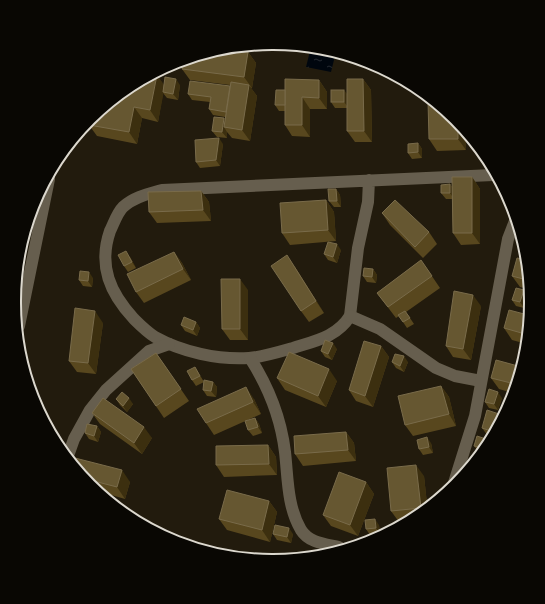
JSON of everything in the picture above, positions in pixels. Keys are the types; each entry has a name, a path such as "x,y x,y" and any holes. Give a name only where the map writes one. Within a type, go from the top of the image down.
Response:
{"street":[{"path":"369,180 368,202 358,248 350,316 344,325 325,338 250,358 232,358 204,354 169,344 154,336 137,322 115,296 110,284 105,257 106,247 115,218 123,207 136,198 162,190 369,180 490,175"},
{"path":"22,313 47,192"},
{"path":"457,473 475,416 508,239 513,227"},
{"path":"350,316 380,329 436,368 455,376 481,380"},
{"path":"70,451 74,439 90,410 106,390 149,351 169,344"},
{"path":"250,358 260,374 274,407 285,451 287,483 291,500 302,530 311,540 334,546"}],"water":[{"path":"309,54 334,58 331,72 306,67"}],"building":[{"path":"248,52 244,77 182,69 207,59 223,55"},
{"path":"165,77 176,79 173,94 163,92"},
{"path":"156,79 150,110 134,107 129,132 93,126 119,102"},
{"path":"285,79 319,80 319,98 302,97 302,125 285,125"},
{"path":"347,79 363,79 364,131 347,131"},
{"path":"190,81 230,86 226,112 209,109 211,97 188,94"},
{"path":"231,82 249,85 242,130 224,127"},
{"path":"276,90 285,90 285,105 275,105"},
{"path":"331,90 344,90 344,102 331,102"},
{"path":"428,104 458,132 458,139 429,139"},
{"path":"214,117 224,118 222,132 212,131"},
{"path":"219,138 216,160 196,162 195,140"},
{"path":"418,143 418,152 408,153 408,144"},
{"path":"452,177 472,177 472,233 453,233"},
{"path":"450,184 450,193 441,193 441,185"},
{"path":"328,189 336,189 337,201 329,201"},
{"path":"201,191 203,210 149,212 148,192"},
{"path":"326,200 328,230 282,233 280,203"},
{"path":"395,200 429,232 415,247 382,213"},
{"path":"328,242 337,244 333,257 324,254"},
{"path":"126,251 132,262 124,266 118,255"},
{"path":"174,252 183,269 136,292 127,274"},
{"path":"287,255 316,301 301,311 271,266"},
{"path":"517,258 520,259 523,279 512,276"},
{"path":"421,260 432,276 388,307 377,293"},
{"path":"364,268 373,269 372,277 363,276"},
{"path":"80,271 89,272 88,281 79,280"},
{"path":"221,279 240,279 240,329 222,329"},
{"path":"516,288 523,290 520,302 512,300"},
{"path":"454,291 473,295 463,349 446,346"},
{"path":"75,308 95,311 88,363 69,361"},
{"path":"509,310 523,314 522,333 504,328"},
{"path":"405,311 410,318 403,322 398,315"},
{"path":"184,317 196,322 193,330 181,325"},
{"path":"325,340 333,343 328,354 321,351"},
{"path":"364,341 381,346 365,396 349,390"},
{"path":"289,352 329,369 318,396 277,378"},
{"path":"156,353 181,389 156,406 131,369"},
{"path":"395,354 404,356 400,366 392,362"},
{"path":"496,360 515,365 511,383 491,378"},
{"path":"195,367 200,376 192,380 187,371"},
{"path":"204,380 213,382 211,391 203,390"},
{"path":"441,386 449,414 405,425 398,396"},
{"path":"246,387 253,402 206,423 197,409"},
{"path":"489,389 498,392 494,404 485,402"},
{"path":"122,392 129,398 123,406 116,399"},
{"path":"103,398 144,427 134,443 92,413"},
{"path":"487,410 498,414 489,430 482,428"},
{"path":"255,418 258,427 248,430 245,421"},
{"path":"87,424 97,426 94,436 85,433"},
{"path":"346,432 348,450 295,454 294,436"},
{"path":"477,436 484,438 478,447 474,446"},
{"path":"427,437 429,447 419,449 417,440"},
{"path":"268,445 269,464 216,465 216,446"},
{"path":"75,458 122,470 117,487 97,482"},
{"path":"416,465 421,505 416,509 391,511 387,468"},
{"path":"339,472 366,482 350,525 323,515"},
{"path":"227,490 269,501 262,530 219,519"},
{"path":"375,519 376,528 366,529 365,520"},
{"path":"275,525 289,528 287,537 273,534"}]}
